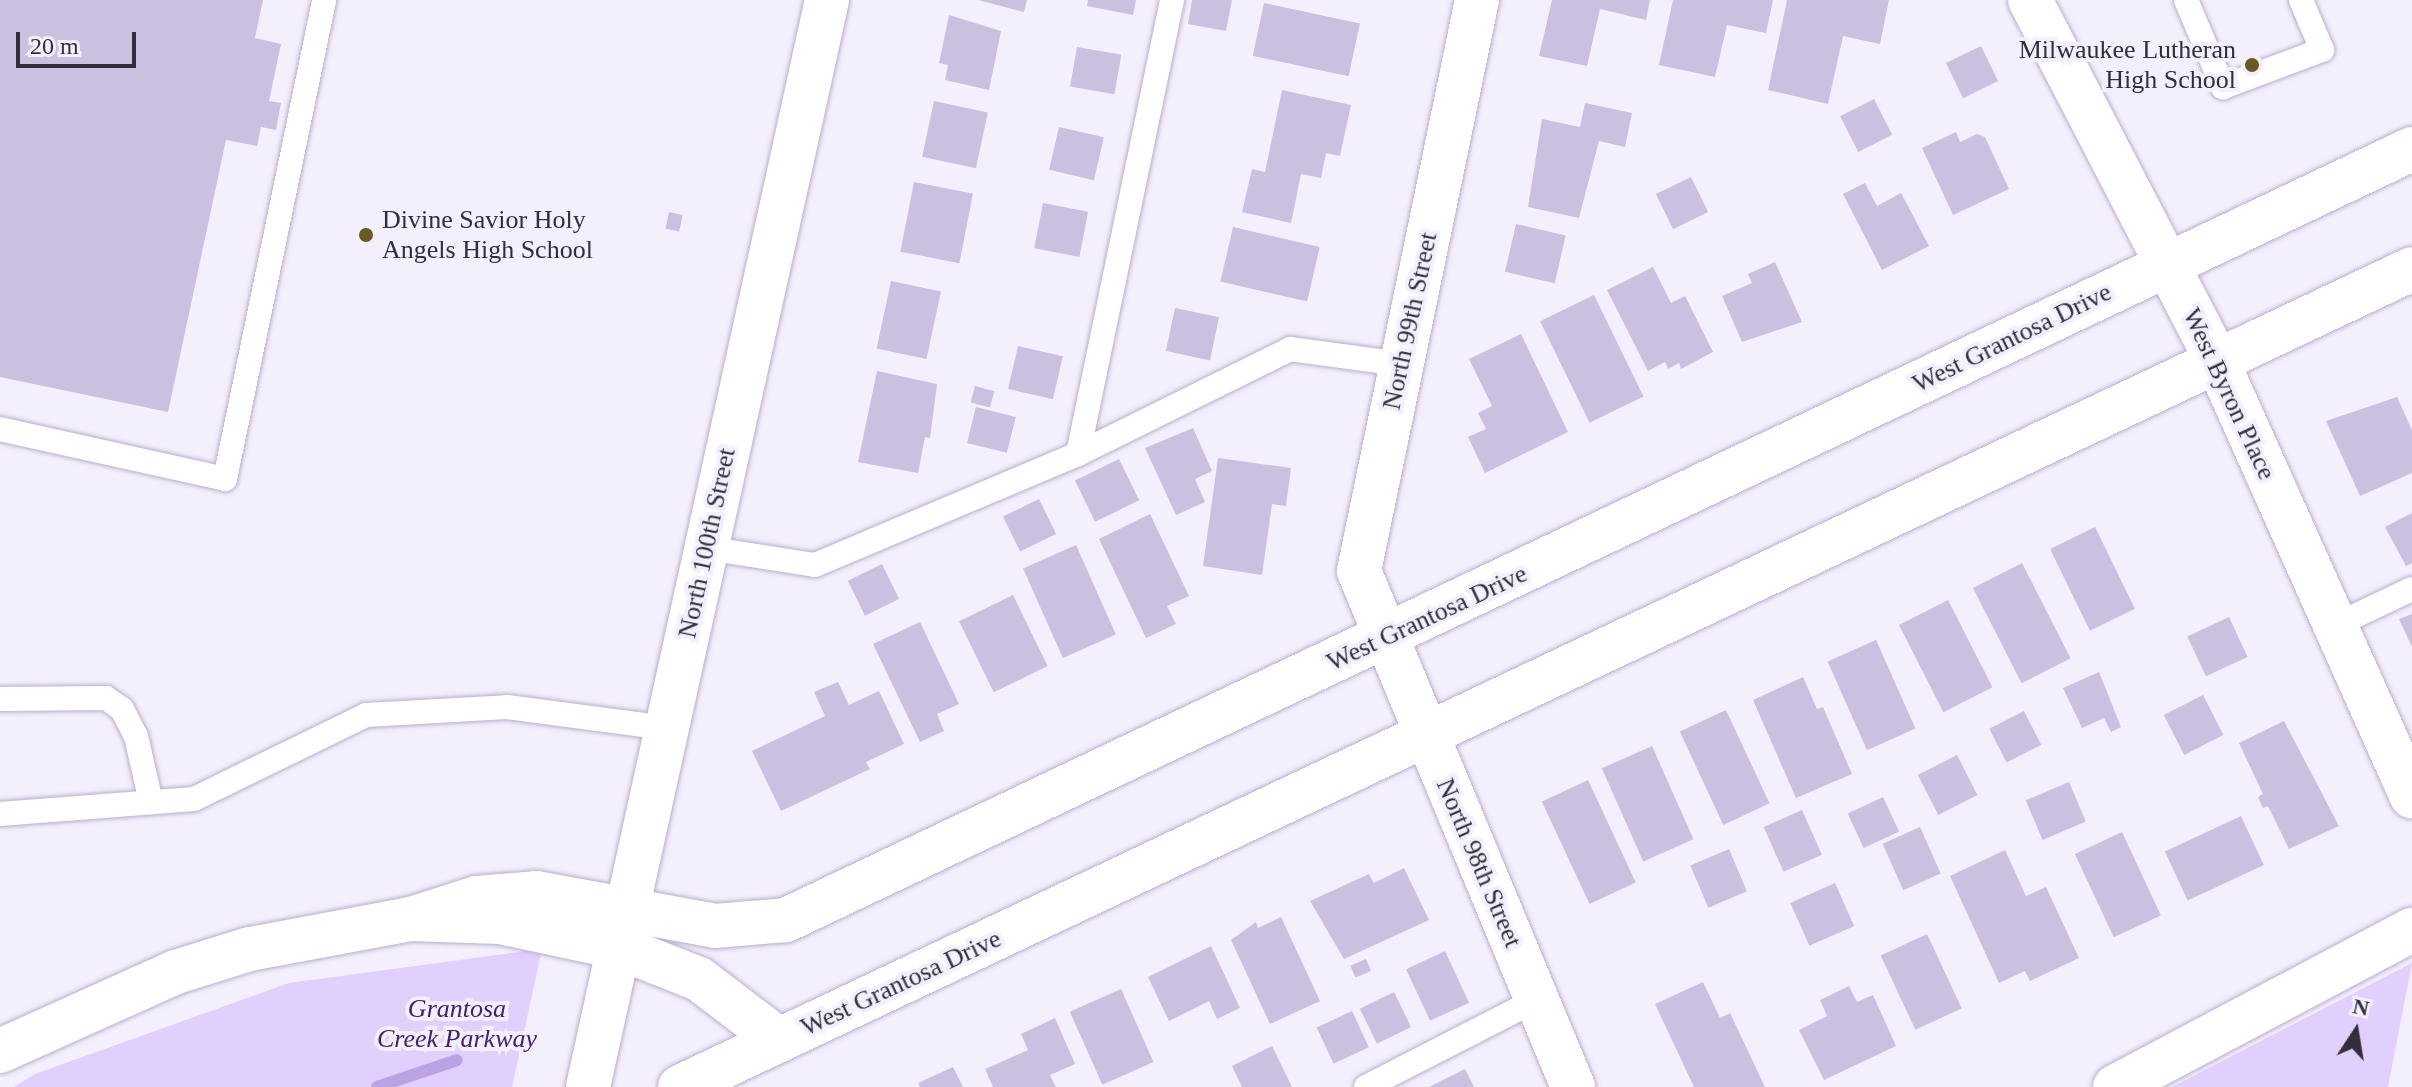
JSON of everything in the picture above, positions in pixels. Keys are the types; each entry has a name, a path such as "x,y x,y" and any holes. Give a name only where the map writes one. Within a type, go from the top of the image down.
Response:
{"street":[{"name":"North 100th Street","path":"588,1087 827,0"},
{"name":"North 99th Street","path":"1384,639 1359,571 1477,0"},
{"name":"West Byron Place","path":"2030,0 2217,361 2412,796"},
{"name":"West Grantosa Drive","path":"0,1051 176,972 250,949 411,919 622,929 786,920 2412,149"},
{"name":"West Grantosa Drive","path":"680,1087 2412,269"},
{"name":"North 98th Street","path":"1384,639 1573,1087"},
{"name":"West Grantosa Drive","path":"622,929 699,979 779,1040"},
{"path":"2115,1087 2412,930"}],"lane":[{"path":"0,429 225,479 324,0"},
{"path":"1078,454 1172,0"},
{"path":"2186,0 2223,87 2322,50 2301,0"},
{"path":"706,548 815,565 1078,454 1290,349 1401,364"},
{"path":"2334,626 2412,589"},
{"path":"0,699 106,698 114,704 136,736 151,802"},
{"path":"0,814 194,799 366,715 507,707 667,728"},
{"path":"1366,1087 1536,1000"}],"green space":[{"name":"Grantosa Creek Parkway","path":"542,949 512,1087 14,1087 35,1074 289,983"},
{"path":"2412,963 2388,1087 2172,1087"}],"building":[{"path":"0,0 263,0 255,38 281,44 269,101 281,103 276,130 261,127 257,146 226,140 168,412 0,377"},
{"path":"978,0 1027,0 1024,12"},
{"path":"1088,0 1136,0 1133,15 1087,6"},
{"path":"1192,0 1232,0 1226,31 1188,24"},
{"path":"1552,0 1650,0 1646,20 1600,9 1587,66 1539,56"},
{"path":"1673,0 1773,0 1766,33 1727,25 1715,77 1659,65"},
{"path":"1787,0 1889,0 1880,44 1843,36 1828,104 1768,90"},
{"path":"1264,3 1360,23 1349,76 1253,56"},
{"path":"949,15 1001,31 989,90 945,80 948,65 939,63"},
{"path":"1981,46 1998,81 1963,98 1946,63"},
{"path":"1077,47 1121,55 1114,94 1070,86"},
{"path":"1282,90 1351,105 1340,156 1326,153 1321,178 1301,174 1291,223 1242,212 1252,169 1265,172"},
{"path":"1874,99 1892,135 1858,152 1840,116"},
{"path":"934,101 988,112 976,168 922,157"},
{"path":"1585,103 1632,113 1625,147 1599,141 1579,218 1528,207 1542,119 1580,127"},
{"path":"1059,127 1104,137 1094,180 1049,170"},
{"path":"1956,132 1960,142 1977,134 1985,137 2009,189 1953,215 1922,148"},
{"path":"1691,177 1708,212 1673,229 1656,194"},
{"path":"914,182 973,193 959,263 900,252"},
{"path":"1865,183 1877,206 1901,193 1929,246 1882,270 1843,194"},
{"path":"1043,203 1088,212 1079,257 1034,248"},
{"path":"669,212 683,215 679,232 665,229"},
{"path":"1516,224 1566,235 1555,283 1505,272"},
{"path":"1233,227 1320,247 1307,302 1220,282"},
{"path":"1775,262 1802,322 1742,342 1722,296 1752,283 1748,274"},
{"path":"1653,267 1671,303 1685,296 1713,352 1681,369 1679,363 1668,369 1665,362 1648,371 1607,290"},
{"path":"891,281 941,292 927,359 877,348"},
{"path":"1594,295 1644,397 1590,423 1540,321"},
{"path":"1175,308 1219,317 1210,360 1166,351"},
{"path":"1521,334 1568,432 1485,473 1468,437 1486,429 1478,413 1492,406 1469,359"},
{"path":"1018,346 1063,356 1053,399 1008,389"},
{"path":"877,371 937,384 930,438 925,437 918,473 858,462"},
{"path":"975,386 994,391 990,408 971,402"},
{"path":"2397,397 2412,430 2412,473 2360,496 2326,421"},
{"path":"976,407 1016,417 1007,453 967,443"},
{"path":"1193,428 1212,471 1195,479 1205,502 1176,515 1145,448"},
{"path":"1218,458 1291,468 1286,506 1272,504 1262,575 1203,566"},
{"path":"1119,459 1139,500 1095,522 1075,480"},
{"path":"1039,499 1056,534 1020,552 1003,517"},
{"path":"2412,513 2412,563 2406,566 2385,527"},
{"path":"1150,514 1189,596 1167,606 1176,624 1146,638 1099,539"},
{"path":"2095,527 2135,609 2090,631 2050,549"},
{"path":"1076,545 1116,635 1063,658 1023,569"},
{"path":"2022,563 2071,658 2022,683 1973,588"},
{"path":"882,564 899,599 865,616 848,581"},
{"path":"1013,595 1048,666 994,692 959,621"},
{"path":"1948,600 1992,687 1943,712 1899,625"},
{"path":"2412,614 2412,647 2399,619"},
{"path":"2229,617 2248,657 2206,676 2187,636"},
{"path":"920,622 959,704 937,714 944,731 920,742 873,644"},
{"path":"1876,640 1915,729 1867,750 1828,662"},
{"path":"2099,672 2121,727 2111,732 2104,718 2082,728 2063,688"},
{"path":"1803,677 1817,709 1823,707 1852,774 1796,798 1753,700"},
{"path":"838,682 849,705 879,691 904,744 866,762 870,769 781,811 752,751 825,716 814,692"},
{"path":"2203,695 2223,735 2184,755 2164,715"},
{"path":"1726,710 1770,803 1723,825 1680,732"},
{"path":"2024,711 2041,745 2007,763 1989,729"},
{"path":"2284,721 2339,826 2289,849 2268,806 2263,808 2258,797 2263,794 2239,743"},
{"path":"1652,746 1693,839 1643,862 1602,768"},
{"path":"1957,755 1977,795 1938,815 1918,775"},
{"path":"1588,780 1636,882 1590,904 1542,802"},
{"path":"2069,782 2086,822 2043,840 2026,800"},
{"path":"1883,797 1899,831 1864,848 1848,813"},
{"path":"1802,810 1822,855 1784,872 1764,827"},
{"path":"2241,816 2264,865 2188,900 2165,851"},
{"path":"1920,827 1941,874 1903,890 1883,844"},
{"path":"2122,832 2161,915 2114,937 2075,854"},
{"path":"1729,849 1747,891 1708,908 1690,865"},
{"path":"2005,850 2026,896 2046,887 2079,958 2030,981 2025,971 1999,983 1950,876"},
{"path":"1404,868 1429,920 1344,959 1310,901 1369,874 1374,883"},
{"path":"1835,883 1854,926 1809,946 1790,903"},
{"path":"1281,917 1320,1001 1270,1024 1231,940 1256,922 1258,928"},
{"path":"1927,934 1962,1008 1915,1030 1881,956"},
{"path":"1211,946 1240,1008 1217,1019 1209,1001 1169,1021 1148,977"},
{"path":"1445,951 1469,1003 1430,1021 1406,969"},
{"path":"1366,959 1371,971 1355,978 1350,966"},
{"path":"1703,982 1720,1018 1730,1013 1765,1087 1694,1087 1655,1004"},
{"path":"1849,986 1857,1002 1873,995 1896,1046 1824,1080 1799,1030 1827,1016 1820,1000"},
{"path":"1121,989 1154,1062 1102,1085 1070,1012"},
{"path":"1394,992 1411,1027 1377,1044 1360,1009"},
{"path":"1352,1011 1369,1047 1334,1064 1317,1027"},
{"path":"1055,1018 1075,1064 1050,1075 1056,1087 993,1087 985,1069 1028,1050 1021,1034"},
{"path":"1272,1046 1292,1087 1242,1087 1232,1066"},
{"path":"953,1067 963,1087 920,1087 918,1083"},
{"path":"1465,1069 1474,1087 1429,1087"}],"waterway":[{"path":"377,1087 457,1060"}],"place":[{"name":"Milwaukee Lutheran High School","path":"2252,65"},
{"name":"Divine Savior Holy Angels High School","path":"366,235"}]}
